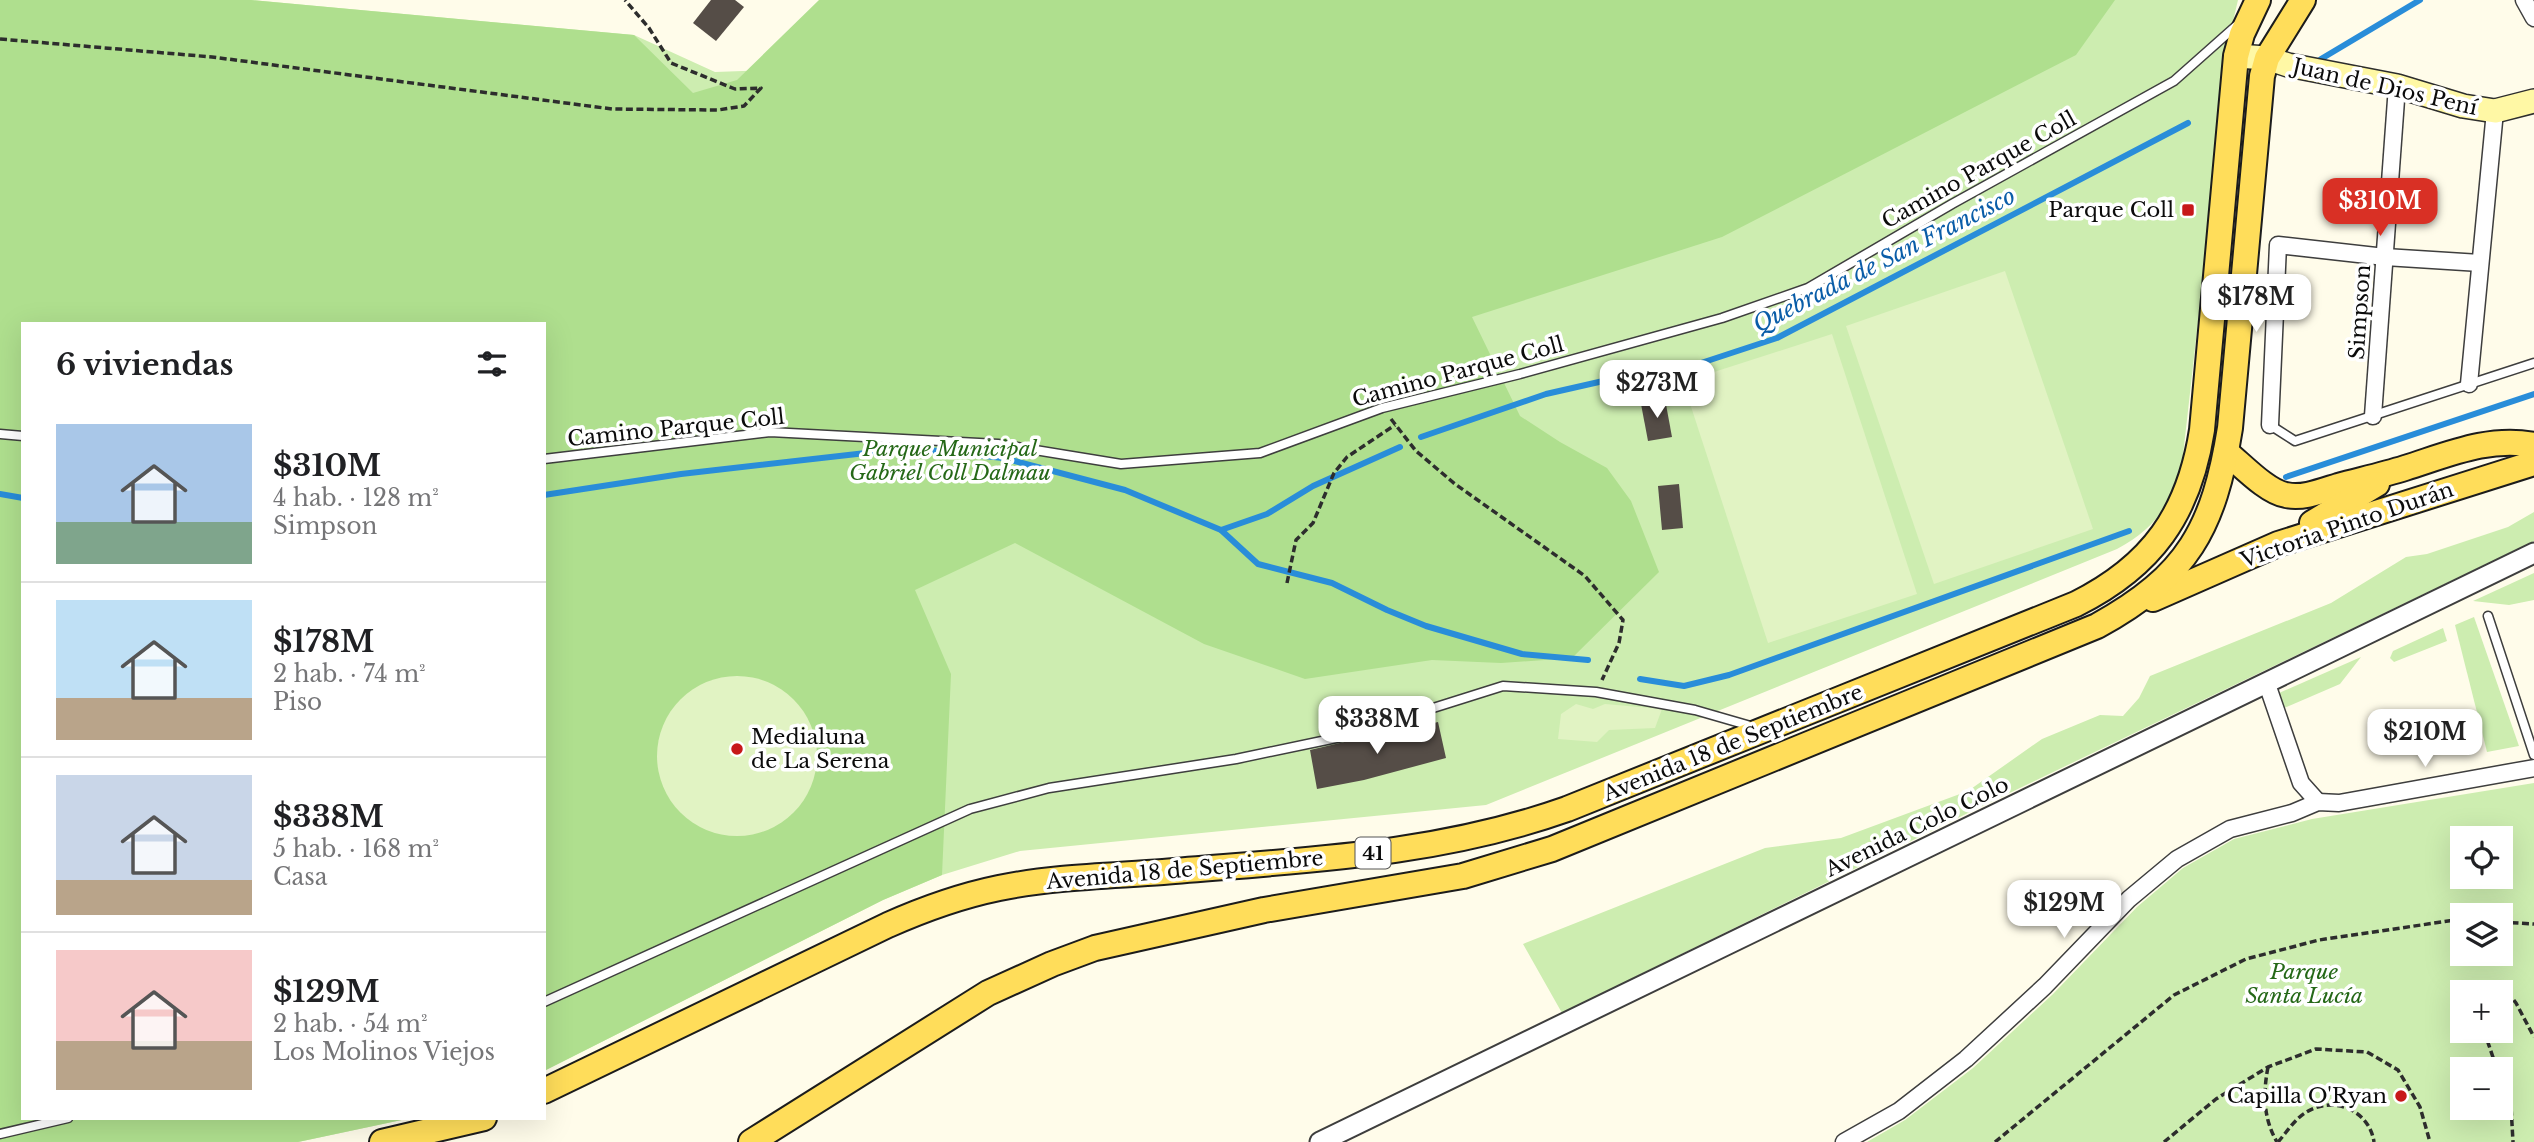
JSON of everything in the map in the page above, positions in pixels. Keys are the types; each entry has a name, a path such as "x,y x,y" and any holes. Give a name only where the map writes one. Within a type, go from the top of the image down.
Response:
{"main road":[{"name":"41","path":"2123,611 2157,587 2191,546 2216,497 2226,452 2259,97 2267,58 2303,0"},
{"name":"41","path":"2236,56 2242,34 2256,3"},
{"name":"Juan de Dios Pení","path":"2236,56 2267,58 2288,65 2397,86 2463,106 2495,111 2534,102"},
{"name":"Avenida 18 de Septiembre","path":"546,1090 888,925 972,894 1026,884 1352,856 1462,840 1508,828 1567,809 2076,604 2127,573 2150,552 2171,524 2187,493 2203,430 2236,56"},
{"path":"2226,452 2258,477 2269,490 2287,496 2305,495 2485,444 2530,450"},
{"name":"Victoria Pinto Durán","path":"2123,611 2278,544 2530,450"},
{"path":"2278,544 2402,469"},
{"name":"Avenida 18 de Septiembre","path":"751,1142 988,993 1052,964 1095,948 1264,910 1463,876 1552,849 2097,626 2123,611"},
{"path":"382,1142 476,1120"}],"street":[{"path":"2524,0 2534,18"},
{"name":"Simpson","path":"2373,416 2397,86"},
{"path":"2469,384 2495,111"},
{"path":"2270,425 2278,245 2385,257 2480,263"},
{"name":"Avenida Colo Colo","path":"1320,1142 2534,553"},
{"path":"2267,684 2301,783 2318,802"},
{"path":"1844,1142 1899,1111 1966,1059 2046,986 2129,899 2177,859 2230,829 2292,813 2318,802 2339,803 2534,768"}],"lane":[{"name":"Camino Parque Coll","path":"546,459 770,432 998,444 1121,464 1260,453 1382,408 1520,374 1722,318 1808,288 1952,204 2174,81 2234,28 2256,3"},
{"path":"2270,425 2295,441 2534,363"},
{"path":"0,434 21,436"},
{"path":"2488,616 2534,755"},
{"path":"546,1001 970,809 1049,788 1236,760 1340,737 1503,686 1597,692 1695,710 1766,730"},
{"path":"0,1134 60,1120"}],"path":[{"path":"0,39 212,57 612,108 718,110 744,106 761,88 735,89 671,63 649,29 625,0"},
{"path":"1382,408 1416,451 1454,484 1586,576 1623,620 1619,643 1597,692"},
{"path":"1287,583 1296,540 1313,523 1334,473 1347,457 1395,425"},
{"path":"1995,1142 2174,995 2246,959 2319,940 2450,921"},
{"path":"2513,923 2534,924"},
{"path":"2513,999 2534,1037"},
{"path":"2164,1142 2216,1099 2268,1066 2316,1049 2367,1052 2398,1070 2420,1107 2430,1142"},
{"path":"2268,1066 2263,1093 2270,1130 2277,1142 2305,1113 2328,1105 2346,1106 2361,1116 2370,1127 2374,1142"},
{"path":"2512,1120 2513,1142"}],"green space":[{"name":"Parque Municipal Gabriel Coll Dalmau","path":"0,0 251,0 634,35 715,72 1212,55 1715,0 2238,0 2222,68 2205,259 2181,473 2157,518 2129,542 1486,805 1020,851 942,875 883,900 546,1070 546,322 21,322 21,1120 402,1120 298,1142 0,1142"},
{"name":"Parque Municipal Gabriel Coll Dalmau","path":"0,0 251,0 634,35 693,93 737,80 819,0 2115,0 2076,55 1722,237 1472,317 1520,416 1607,468 1631,501 1659,572 1572,658 1501,663 1432,660 1305,679 1204,644 1015,543 915,590 951,674 942,875 883,900 546,1070 546,322 21,322 21,1120 402,1120 298,1142 0,1142"},
{"path":"2005,271 2093,529 1934,584 1846,326"},
{"path":"1832,334 1917,594 1768,643 1683,382"},
{"path":"2534,512 2534,541 1972,811 1562,1013 1523,944 1765,848 1841,838 1968,791 2042,739 2100,715 2123,716 2139,698 2150,676 2331,603 2406,557 2427,554 2508,527"},
{"path":"2534,573 2534,600 2509,605 2473,601"},
{"path":"2474,617 2519,746 2487,752 2455,625"},
{"path":"2443,628 2447,641 2394,662 2390,658 2393,651"},
{"path":"2361,657 2340,684 2284,708 2279,693"},
{"name":"Medialuna de La Serena","path":"737,676 768,682 794,699 811,725 817,756 811,787 794,813 768,830 737,836 706,830 680,813 663,787 657,756 663,725 680,699 706,682"},
{"path":"1576,704 1593,709 1605,704 1662,709 1655,728 1609,730 1597,742 1558,739 1561,714"},
{"name":"Parque Santa Lucía","path":"2534,783 2534,1142 1867,1142 1905,1120 1973,1068 2053,994 2137,907 2183,868 2234,839 2312,819"}],"building":[{"path":"711,0 735,0 744,7 716,41 693,23"},
{"path":"1665,399 1672,437 1648,441 1641,404"},
{"path":"1679,484 1683,528 1662,530 1658,486"},
{"path":"1438,722 1446,758 1364,780 1317,789 1310,750 1357,739 1357,742"}],"waterway":[{"name":"Quebrada de San Francisco","path":"2321,59 2420,0"},
{"name":"Quebrada de San Francisco","path":"1421,437 1546,394 1643,372 1701,363 1777,338 2188,123"},
{"name":"Quebrada de San Francisco","path":"2286,477 2534,394"},
{"name":"Quebrada de San Francisco","path":"1221,530 1267,514 1313,486 1400,447"},
{"name":"Quebrada de San Francisco","path":"546,495 681,474 910,448 1003,458 1125,490 1221,530 1258,564 1332,583 1426,626 1522,654 1588,660"},
{"name":"Quebrada de San Francisco","path":"0,494 21,498"},
{"name":"Quebrada de San Francisco","path":"1640,679 1684,686 1729,675 2129,531"}],"place":[{"name":"Parque Coll","path":"2188,210"},
{"name":"Medialuna de La Serena","path":"737,749"},
{"name":"Capilla O'Ryan","path":"2401,1096"}]}
